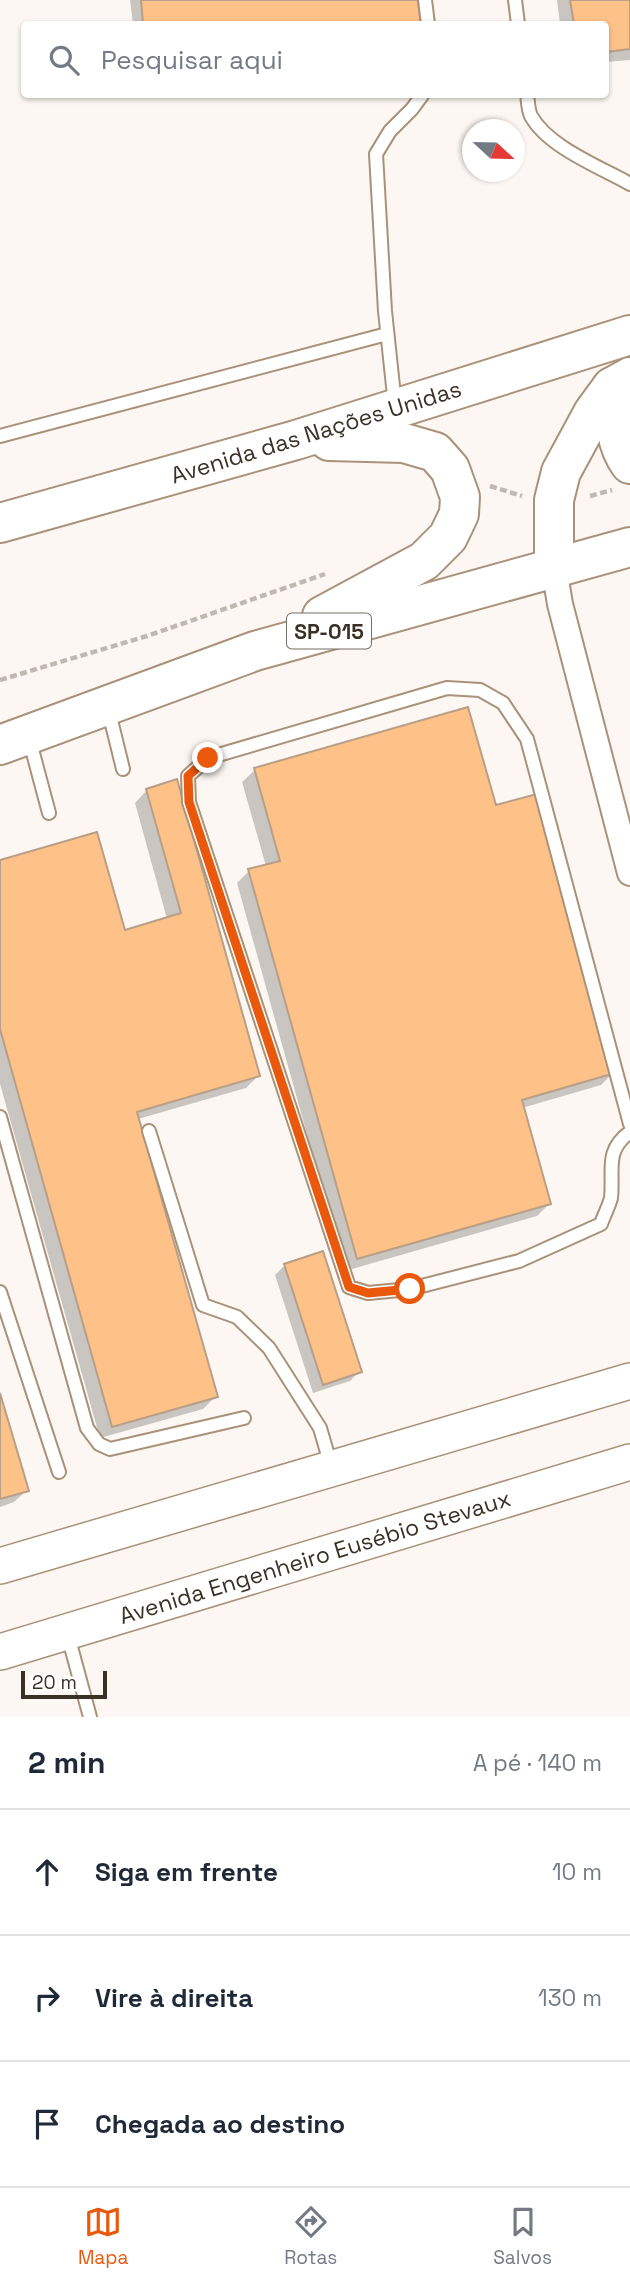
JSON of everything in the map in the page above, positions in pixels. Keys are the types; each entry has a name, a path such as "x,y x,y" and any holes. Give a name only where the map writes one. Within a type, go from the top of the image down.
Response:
{"highway":[{"name":"Avenida das Nações Unidas","path":"0,523 296,440 630,335"},
{"path":"621,382 615,422 625,476"},
{"path":"554,568 554,500 561,472 593,414 621,382"},
{"path":"255,651 424,561 448,537 459,514 460,497 450,468 435,452 404,443 296,440"},
{"name":"SP-015","path":"9,735 107,705 255,651 630,547"}],"main road":[{"path":"0,1566 630,1381"},
{"name":"Avenida Engenheiro Eusébio Stevaux","path":"0,1652 630,1462"}],"street":[{"path":"554,568 564,617 630,873"}],"lane":[{"path":"425,0 428,21"},
{"path":"515,0 518,21"},
{"path":"396,409 387,334 376,154 390,131 420,98"},
{"path":"528,98 530,114 542,131 560,145 630,184"},
{"path":"0,436 387,334"},
{"path":"630,1124 527,739 503,703 480,690 447,688 208,758 188,776 189,802 349,1287 368,1293 410,1289 519,1261 601,1224 610,1200 612,1157 618,1141 630,1132"},
{"path":"107,705 123,769"},
{"path":"9,735 49,813"},
{"path":"0,1117 87,1428 100,1444 110,1449 244,1418"},
{"path":"149,1131 203,1305 237,1317 269,1349 320,1428 332,1470"},
{"path":"0,1292 59,1472"},
{"path":"67,1632 90,1717"}],"path":[{"path":"460,497 482,484 529,498 583,498 625,476"},
{"path":"0,680 147,636 337,569"}],"building":[{"path":"141,0 418,0 421,21 143,21"},
{"path":"570,0 630,0 630,49 609,52 609,21 574,21"},
{"path":"468,707 496,805 537,794 615,1073 522,1100 551,1204 357,1259 248,869 280,861 254,768"},
{"path":"177,779 260,1076 137,1112 218,1397 112,1427 0,1029 0,860 97,832 125,930 181,913 146,789"},
{"path":"323,1251 362,1372 323,1385 284,1264"},
{"path":"0,1393 29,1491 0,1499"}],"route":[{"path":"208,758 188,776 189,802 349,1287 368,1293 410,1289"}]}
